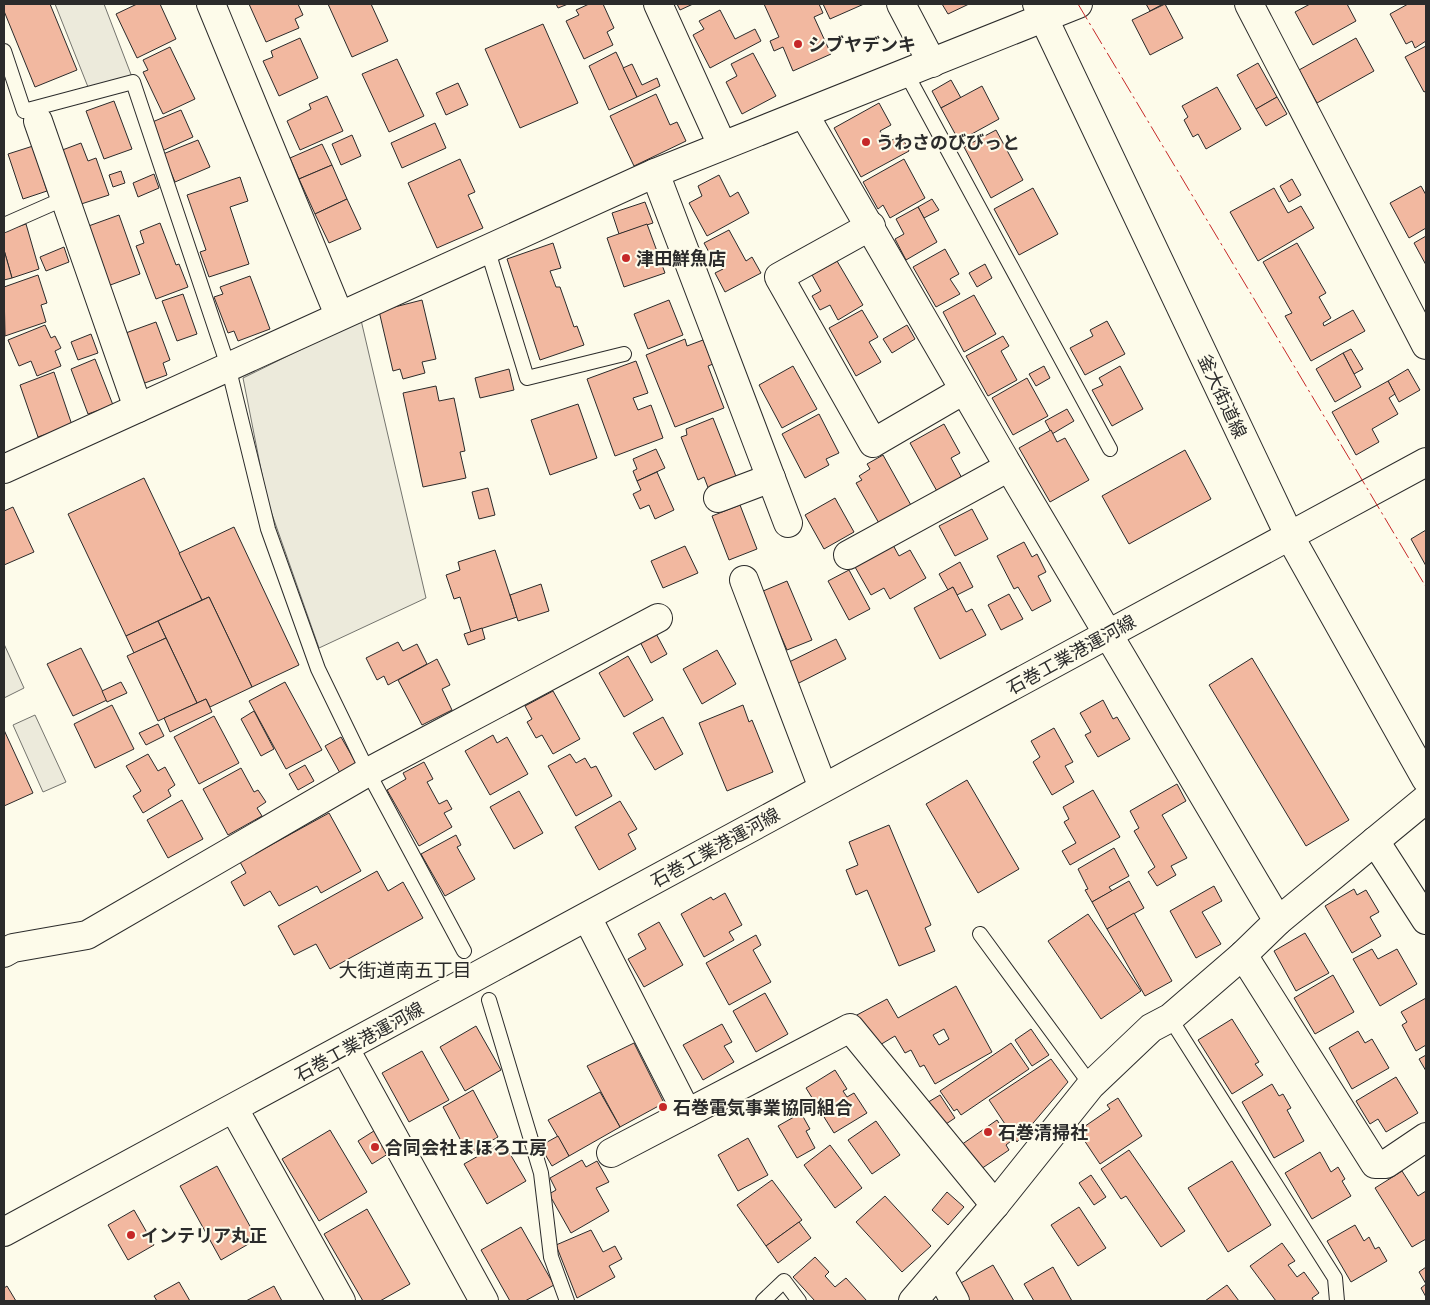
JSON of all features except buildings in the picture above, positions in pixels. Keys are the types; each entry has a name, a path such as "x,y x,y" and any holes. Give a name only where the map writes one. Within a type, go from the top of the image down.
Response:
{"street":[{"path":"211,4 339,315"},
{"path":"658,4 722,145"},
{"path":"901,4 932,63"},
{"path":"4,469 339,315 655,173 932,63 1040,11 1078,4"},
{"path":"1249,4 1426,345"},
{"name":"釜大街道線","path":"1040,11 1289,535 1426,779"},
{"path":"804,114 872,226 1009,468 1278,921"},
{"path":"38,121 138,408"},
{"path":"655,173 788,523"},
{"path":"872,226 779,277 793,302 873,443 964,390"},
{"name":"石巻工業港運河線","path":"4,1232 1426,462"},
{"path":"848,555 1009,468"},
{"path":"718,498 771,478"},
{"path":"744,580 823,788"},
{"path":"4,953 13,948 86,936 368,772 658,618"},
{"path":"913,1301 995,1205 1091,1085 1152,1028 1170,1018 1243,955 1278,921 1426,799"},
{"path":"1375,841 1426,920"},
{"path":"587,917 687,1114"},
{"path":"1243,955 1375,1164 1386,1164 1426,1137"},
{"path":"611,1153 850,1028 995,1205"},
{"path":"345,1049 484,1301"},
{"path":"234,1109 341,1301"},
{"path":"939,1272 955,1301"}],"lane":[{"path":"4,51 24,111 133,82 228,366 268,529 318,669 368,772 464,950"},
{"path":"906,73 1110,449"},
{"path":"4,225 64,199"},
{"path":"487,248 527,378 624,354"},
{"path":"980,934 1091,1085"},
{"path":"489,1000 541,1173 551,1257 567,1301"},
{"path":"1170,1018 1335,1278 1337,1301"},
{"path":"763,1301 784,1281 799,1301"}],"shaded area":[{"path":"55,4 104,4 132,77 88,87"},
{"path":"361,320 426,598 319,648 267,500 243,378"},
{"path":"4,644 24,688 4,698"},
{"path":"35,715 66,782 43,792 13,725"}],"power":[{"path":"1078,4 1426,587"}],"place":[{"name":"シブヤデンキ","path":"798,44"},
{"name":"うわさのびびっと","path":"866,142"},
{"name":"津田鮮魚店","path":"626,258"},
{"name":"石巻電気事業協同組合","path":"663,1107"},
{"name":"石巻清掃社","path":"988,1132"},
{"name":"合同会社まほろ工房","path":"375,1147"},
{"name":"インテリア丸正","path":"131,1235"}],"district":[{"name":"大街道南五丁目","path":"405,969"}]}
